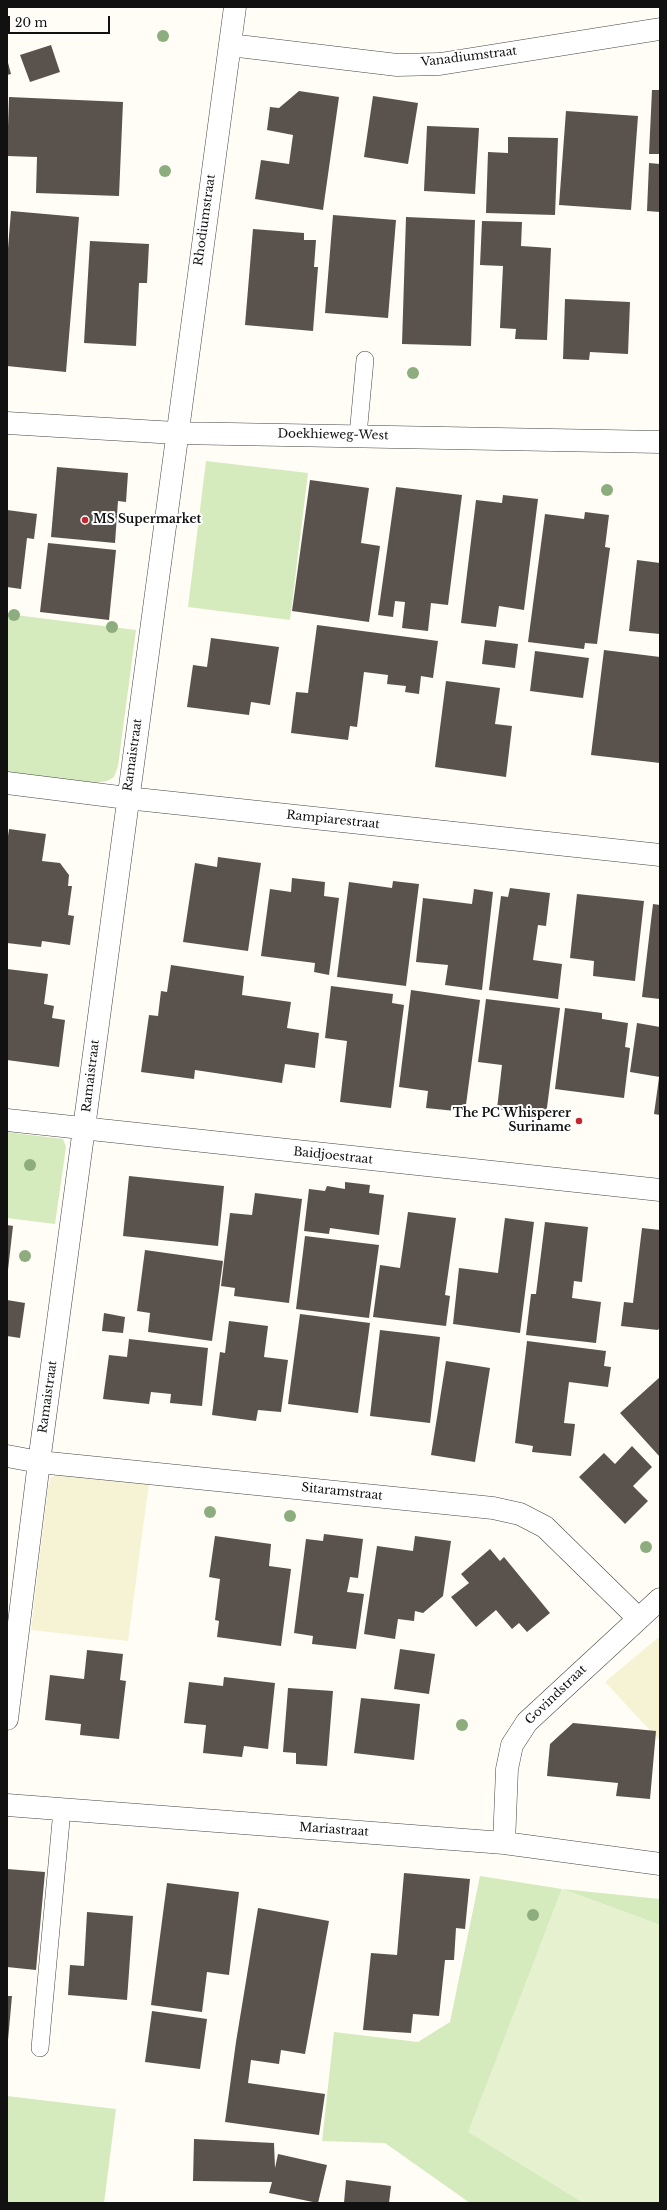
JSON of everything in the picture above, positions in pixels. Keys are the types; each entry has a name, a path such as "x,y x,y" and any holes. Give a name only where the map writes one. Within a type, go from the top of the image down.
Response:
{"street":[{"name":"Rhodiumstraat","path":"176,433 235,7"},
{"name":"Vanadiumstraat","path":"230,45 397,65 440,64 660,29"},
{"name":"Doekhieweg-West","path":"7,423 176,433 358,435 660,442"},
{"name":"Ramaistraat","path":"7,1719 39,1462 176,433"},
{"name":"Rampiarestraat","path":"7,783 127,798 660,855"},
{"name":"Baidjoestraat","path":"7,1120 84,1130 660,1190"},
{"name":"Sitaramstraat","path":"7,1456 39,1462 493,1508 520,1514 545,1527 638,1618"},
{"name":"Govindstraat","path":"504,1843 507,1769 512,1745 527,1722 660,1599"},
{"name":"Mariastraat","path":"7,1805 504,1843 660,1864"}],"lane":[{"path":"358,435 365,360"},
{"path":"40,2048 62,1810"}],"shaded area":[{"path":"62,1473 149,1483 128,1641 31,1630 48,1487 51,1477"},
{"path":"660,1636 660,1741 605,1682"}],"green space":[{"path":"206,461 308,473 290,620 188,607"},
{"path":"7,614 136,630 118,766 114,777 107,781 96,783 7,772"},
{"path":"7,1132 63,1139 66,1147 55,1224 7,1218"},
{"path":"480,1876 562,1889 469,2132 584,2203 470,2203 385,2143 322,2141 334,2032 418,2042 450,2022"},
{"path":"562,1889 660,1899 660,1925"},
{"path":"562,1889 660,1925 660,2203 584,2203 468,2132"},
{"path":"7,2096 116,2109 104,2203 7,2203"}],"building":[{"path":"51,45 60,72 30,82 20,55"},
{"path":"7,59 11,74 7,75"},
{"path":"652,90 660,90 660,154 649,154"},
{"path":"299,91 339,97 323,210 255,199 261,160 289,164 293,135 267,130 270,107 279,108"},
{"path":"373,96 418,103 408,164 364,157"},
{"path":"9,97 123,102 119,196 36,193 37,157 7,156"},
{"path":"566,111 638,116 631,210 559,205"},
{"path":"427,126 479,128 475,194 424,191"},
{"path":"508,137 558,138 555,215 486,213 488,152 508,153"},
{"path":"649,163 660,164 660,212 647,211"},
{"path":"11,211 79,217 66,372 7,366 7,261"},
{"path":"333,215 396,220 388,318 325,313"},
{"path":"406,217 475,220 471,346 402,344"},
{"path":"482,221 522,222 521,246 551,248 547,340 515,339 516,329 500,328 503,266 480,265"},
{"path":"253,229 304,233 304,240 316,240 314,267 318,267 313,331 245,325"},
{"path":"90,241 149,244 147,283 139,283 136,346 84,343"},
{"path":"565,299 630,302 628,354 590,352 589,360 563,359"},
{"name":"MS Supermarket","path":"57,467 128,473 126,502 118,501 115,543 51,537"},
{"path":"310,480 369,488 361,543 380,546 369,622 292,611"},
{"path":"396,487 462,495 448,605 431,603 428,631 402,628 405,602 395,601 393,617 378,615"},
{"path":"503,495 538,499 524,610 499,606 496,627 461,623 476,500 502,503"},
{"path":"7,510 37,514 34,539 27,538 21,589 7,587"},
{"path":"585,512 609,515 605,547 610,548 597,644 585,643 584,649 528,642 545,514 584,519"},
{"path":"48,543 116,550 109,620 40,612"},
{"path":"637,560 660,563 660,634 629,631"},
{"path":"317,625 438,641 433,678 421,676 419,694 405,692 406,686 387,684 388,675 364,672 357,727 350,726 348,740 291,733 296,692 308,693"},
{"path":"211,638 279,647 270,705 251,702 249,715 187,707 193,665 207,667"},
{"path":"485,640 518,644 515,668 482,664"},
{"path":"604,650 660,657 660,763 591,755"},
{"path":"535,651 589,658 583,698 530,691"},
{"path":"446,681 500,688 495,724 512,726 506,777 435,767"},
{"path":"9,829 46,834 42,861 60,863 69,875 68,886 72,886 68,915 74,916 70,945 42,941 41,947 7,943 7,843"},
{"path":"218,857 261,863 248,951 183,942 195,863 217,867"},
{"path":"292,878 325,882 324,896 339,898 329,975 314,972 315,963 261,956 270,889 291,892"},
{"path":"393,881 419,884 406,986 337,977 349,882 392,888"},
{"path":"510,888 550,893 546,926 538,925 533,960 562,964 558,999 489,990 501,896 508,897"},
{"path":"474,889 493,892 482,990 445,985 448,965 416,962 423,898 472,904"},
{"path":"577,894 644,901 635,981 593,976 594,961 570,958"},
{"path":"653,904 660,905 660,999 642,997"},
{"path":"171,965 244,976 242,995 291,1002 287,1028 319,1033 315,1068 285,1064 282,1083 195,1070 194,1079 141,1072 149,1015 158,1016 161,991 167,992"},
{"path":"7,969 48,974 44,1004 54,1006 52,1018 65,1020 59,1067 7,1060"},
{"path":"331,986 393,994 392,1003 404,1005 391,1108 340,1102 347,1041 325,1038"},
{"path":"411,990 480,1000 465,1112 426,1108 428,1091 399,1087"},
{"path":"486,999 560,1008 546,1115 497,1109 502,1065 478,1062"},
{"path":"565,1008 602,1013 602,1019 628,1023 625,1047 630,1048 624,1098 555,1089"},
{"path":"637,1023 660,1027 660,1077 630,1072"},
{"path":"660,1078 660,1115 654,1114"},
{"path":"129,1176 224,1186 218,1246 123,1236"},
{"path":"345,1182 370,1185 369,1193 384,1195 379,1235 330,1228 329,1234 304,1231 309,1189 325,1191 327,1186 345,1189"},
{"path":"255,1193 302,1199 289,1303 234,1296 235,1288 221,1286 230,1213 252,1215"},
{"path":"408,1212 456,1218 445,1295 450,1296 446,1326 373,1317 380,1265 400,1268"},
{"path":"505,1218 534,1222 520,1333 453,1324 459,1268 498,1273"},
{"path":"545,1222 588,1227 582,1282 574,1281 572,1298 601,1302 596,1343 526,1335 531,1294 536,1294"},
{"path":"7,1225 13,1226 8,1270 7,1270"},
{"path":"642,1228 660,1230 660,1327 658,1330 621,1326 624,1302 633,1303"},
{"path":"305,1236 379,1245 369,1318 296,1309"},
{"path":"145,1250 223,1261 212,1341 148,1332 150,1313 137,1311"},
{"path":"7,1300 25,1303 20,1338 7,1336"},
{"path":"104,1313 125,1317 123,1333 102,1331"},
{"path":"300,1314 370,1323 358,1413 288,1404"},
{"path":"229,1321 268,1326 264,1357 288,1360 281,1412 258,1410 256,1421 212,1415 220,1352 225,1353"},
{"path":"380,1330 440,1337 430,1423 370,1416"},
{"path":"129,1339 208,1348 202,1406 170,1403 171,1394 151,1392 149,1404 103,1399 109,1355 127,1357"},
{"path":"527,1341 606,1351 604,1366 611,1367 608,1387 569,1382 564,1423 575,1424 571,1456 532,1452 533,1446 515,1443"},
{"path":"446,1361 490,1368 475,1462 431,1455"},
{"path":"660,1377 660,1457 620,1413"},
{"path":"632,1446 652,1467 633,1486 648,1501 625,1524 579,1477 604,1453 615,1464"},
{"path":"324,1534 363,1539 358,1578 350,1577 347,1592 364,1594 356,1649 312,1644 313,1636 294,1633 306,1539 323,1541"},
{"path":"215,1536 271,1544 269,1566 291,1569 281,1646 217,1637 219,1621 215,1620 220,1579 209,1577"},
{"path":"415,1536 451,1541 443,1596 423,1613 415,1611 414,1621 398,1619 395,1639 364,1634 377,1546 413,1551"},
{"path":"490,1549 500,1561 504,1557 550,1613 527,1632 519,1623 512,1629 496,1610 476,1627 451,1597 469,1583 461,1574"},
{"path":"400,1649 435,1654 429,1694 394,1689"},
{"path":"87,1650 123,1654 120,1680 126,1681 119,1739 80,1735 81,1724 45,1720 50,1675 84,1679"},
{"path":"224,1677 275,1683 268,1749 244,1746 242,1757 203,1753 206,1725 184,1723 189,1682 223,1686"},
{"path":"288,1688 333,1691 327,1766 296,1764 296,1753 283,1752"},
{"path":"361,1698 420,1704 414,1760 354,1753"},
{"path":"573,1723 656,1731 650,1799 616,1796 618,1783 547,1776 550,1744"},
{"path":"7,1869 45,1872 36,1970 7,1967"},
{"path":"404,1873 470,1879 465,1929 456,1928 454,1960 445,1960 439,2016 413,2014 411,2033 363,2030 371,1953 397,1955"},
{"path":"167,1883 239,1892 229,1975 207,1972 202,2012 151,2005"},
{"path":"258,1908 329,1921 305,2054 281,2050 279,2064 251,2060 248,2083 325,2094 319,2135 225,2122 236,2042"},
{"path":"87,1912 133,1916 127,2000 68,1995 70,1965 84,1966"},
{"path":"7,1996 12,1996 8,2040 7,2040"},
{"path":"152,2011 207,2019 200,2069 145,2062"},
{"path":"194,2139 274,2143 275,2168 278,2154 327,2165 318,2203 269,2193 272,2182 193,2181"},
{"path":"346,2180 391,2186 389,2203 344,2203"}],"place":[{"name":"MS Supermarket","path":"85,520"},
{"name":"The PC Whisperer Suriname","path":"579,1121"}]}
